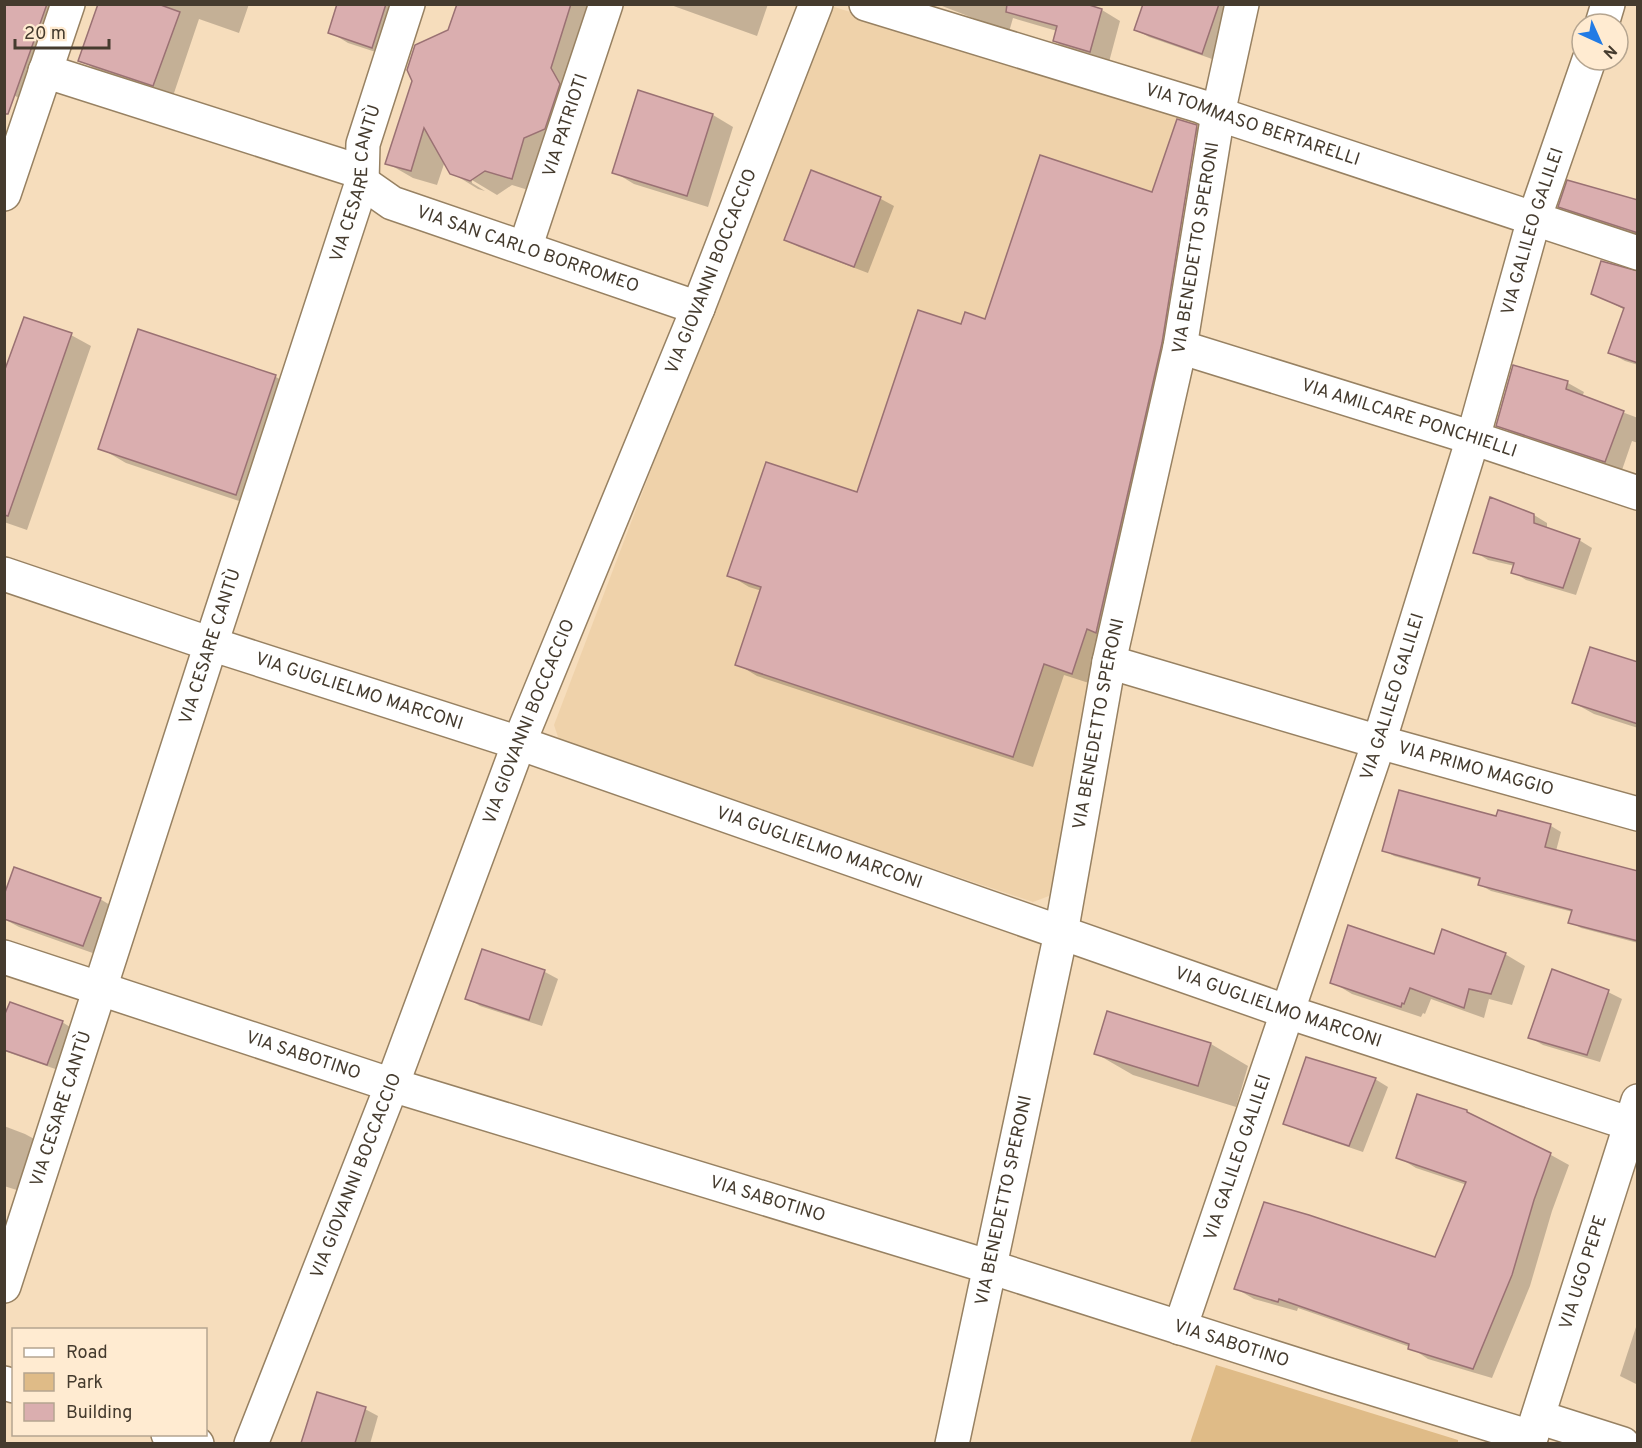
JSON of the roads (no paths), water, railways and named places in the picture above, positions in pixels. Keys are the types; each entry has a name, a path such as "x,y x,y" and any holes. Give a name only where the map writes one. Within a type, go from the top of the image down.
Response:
{"street":[{"path":"4,194 68,4"},
{"name":"VIA CESARE CANTÙ","path":"4,1286 361,177 363,144 408,4"},
{"name":"VIA PATRIOTI","path":"525,248 606,4"},
{"name":"VIA GIOVANNI BOCCACCIO","path":"251,1443 392,1085 519,743 698,308 816,4"},
{"name":"VIA TOMMASO BERTARELLI","path":"866,4 1200,106 1218,114 1638,253"},
{"name":"VIA BENEDETTO SPERONI","path":"952,1443 1061,933 1109,662 1180,347 1218,114 1242,4"},
{"name":"VIA SAN CARLO BORROMEO","path":"45,71 361,177 392,203 698,308"},
{"name":"VIA GALILEO GALILEI","path":"1180,1328 1378,742 1473,438 1534,219 1585,72"},
{"name":"VIA AMILCARE PONCHIELLI","path":"1180,347 1473,438 1638,493"},
{"name":"VIA GUGLIELMO MARCONI","path":"4,574 211,644 519,743 1288,1012 1634,1113"},
{"name":"VIA PRIMO MAGGIO","path":"1109,662 1378,742 1638,814"},
{"name":"VIA SABOTINO","path":"4,957 392,1085 990,1267 1329,1375 1533,1432 1623,1443"},
{"name":"VIA UGO PEPE","path":"1533,1432 1634,1113"},
{"path":"174,1436 197,1443"}]}
